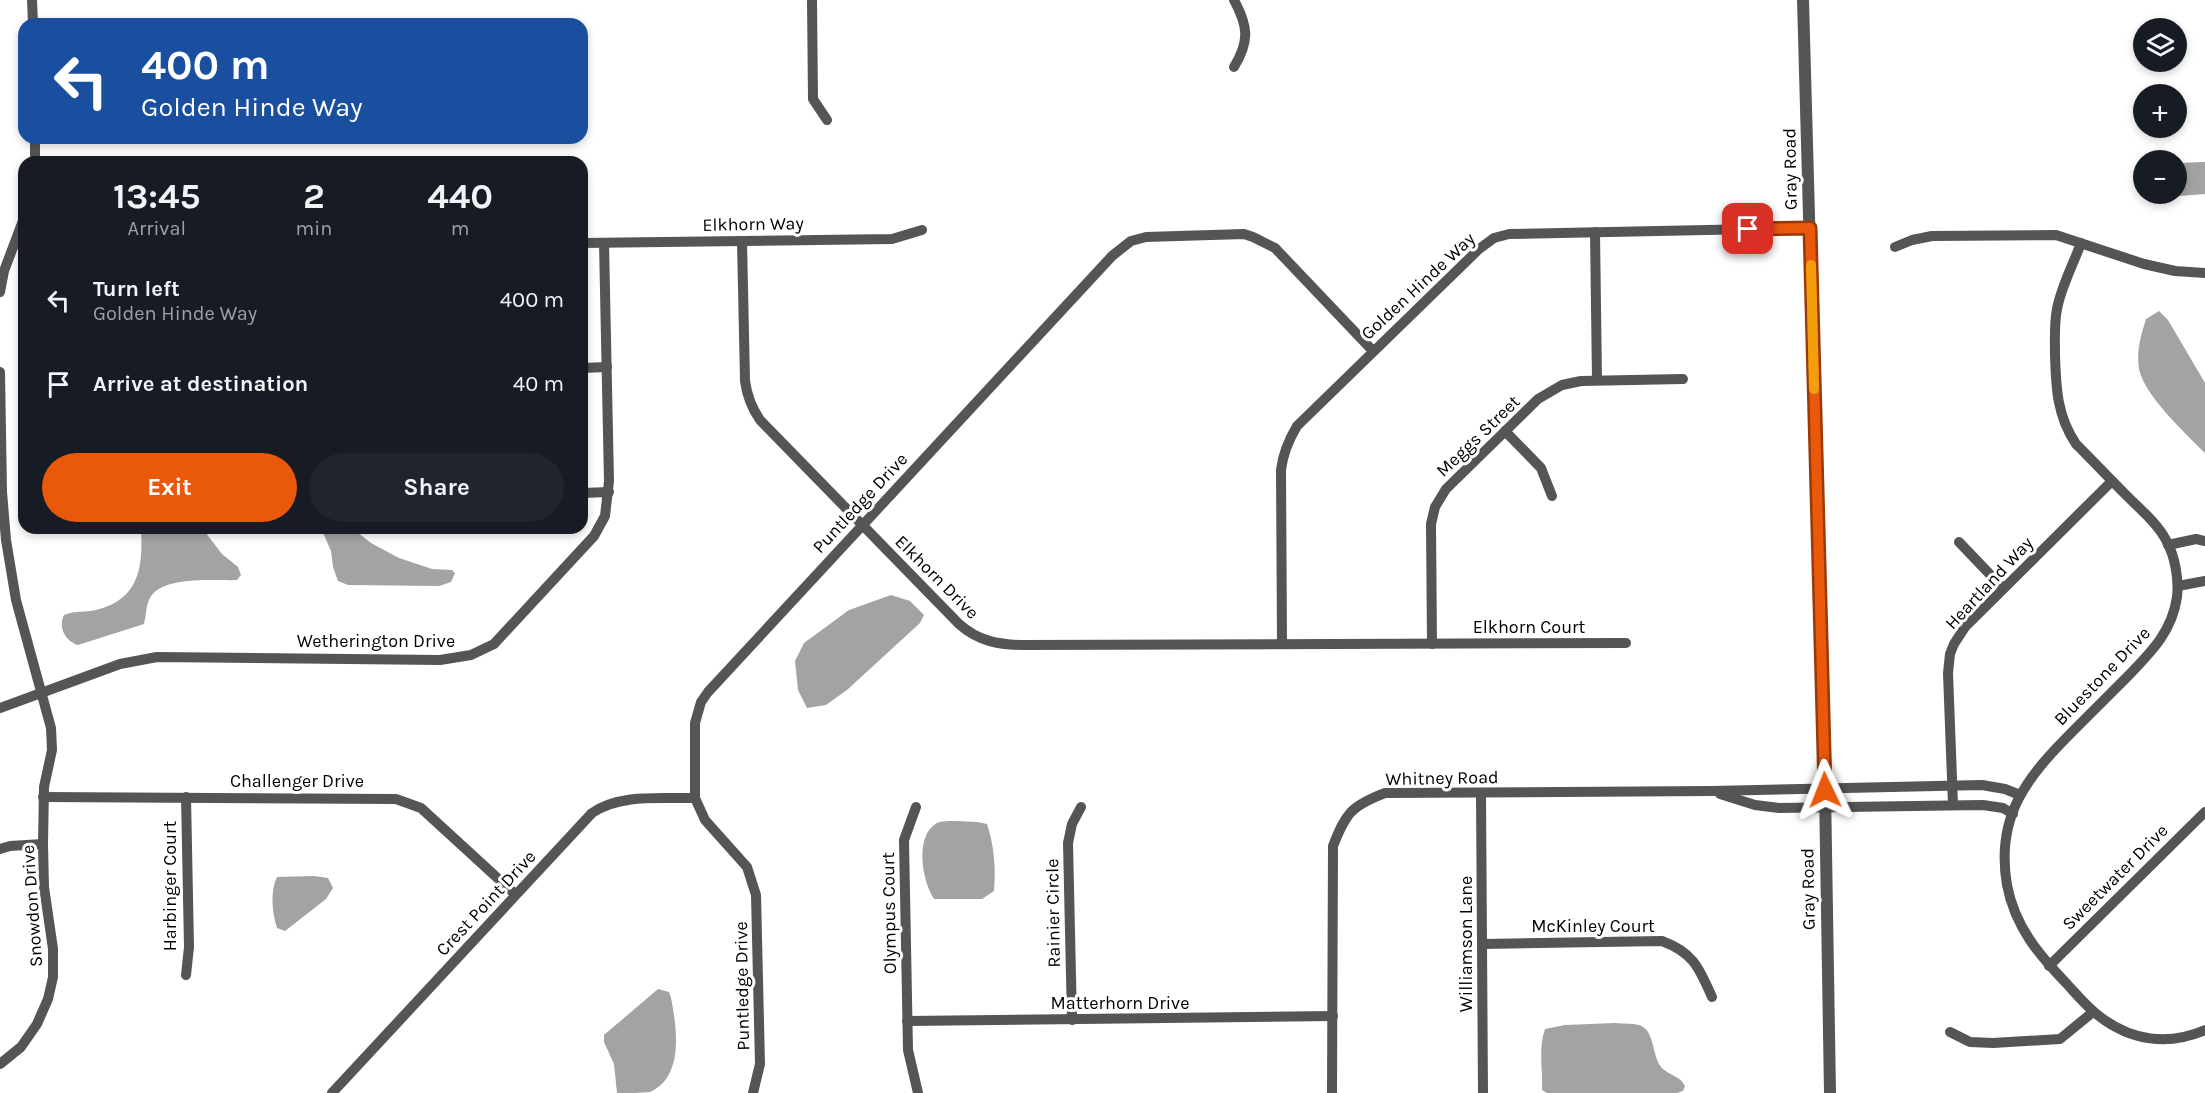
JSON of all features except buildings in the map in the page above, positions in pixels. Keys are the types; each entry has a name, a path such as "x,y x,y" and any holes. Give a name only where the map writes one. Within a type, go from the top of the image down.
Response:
{"street":[{"path":"32,0 33,18"},
{"path":"812,0 813,99 826,120"},
{"path":"1234,0 1241,13 1247,36 1243,53 1234,67"},
{"name":"Gray Road","path":"1803,0 1825,790 1830,1093"},
{"name":"Golden Hinde Way","path":"1282,644 1282,455 1297,426 1479,249 1494,238 1509,234 1810,228"},
{"name":"Elkhorn Way","path":"588,243 892,239 922,230"},
{"path":"1595,232 1598,380"},
{"path":"0,292 4,271 18,234"},
{"name":"Puntledge Drive","path":"753,1093 760,1064 755,888 747,867 705,820 695,798 695,723 701,702 708,692 1112,256 1131,241 1163,235 1244,234 1265,242 1275,248 1312,285 1372,351"},
{"path":"1894,247 1932,236 2056,235 2144,264 2205,273"},
{"name":"Elkhorn Drive","path":"742,241 745,381 749,400 760,420 966,630 992,643 1024,645 1431,644"},
{"name":"Wetherington Drive","path":"0,708 120,664 157,657 440,660 471,655 489,647 594,536 605,516 609,492 604,243"},
{"name":"Bluestone Drive","path":"2081,243 2059,300 2055,318 2057,401 2068,432 2076,444 2155,525 2168,545 2178,586 2170,624 2156,647 2034,771 2020,795 2013,814 2005,854 2006,878 2010,899 2029,941 2049,966 2093,1012 2116,1028 2147,1039 2178,1039 2205,1030"},
{"path":"588,368 606,367"},
{"name":"Snowdon Drive","path":"0,372 1,492 5,571 51,721 52,742 43,797 43,844 45,905 54,960 51,988 45,1008 32,1033 21,1047 0,1064"},
{"name":"Meggs Street","path":"1431,644 1431,533 1435,507 1446,489 1538,399 1554,388 1570,382 1598,380 1683,379"},
{"path":"1505,431 1541,468 1552,496"},
{"name":"Heartland Way","path":"1953,805 1948,673 1950,654 1954,644 1965,627 2112,481"},
{"path":"588,493 609,492"},
{"path":"2168,545 2196,539 2205,541"},
{"path":"1959,542 2003,588"},
{"path":"2178,586 2205,581"},
{"name":"Elkhorn Court","path":"1431,644 1626,643"},
{"name":"Whitney Road","path":"1332,1093 1333,846 1343,822 1355,807 1385,793 1481,794 1995,786 2020,795"},
{"name":"Whitney Road","path":"1711,791 1755,805 1779,808 1994,806 2013,814"},
{"name":"Williamson Lane","path":"1481,794 1483,1093"},
{"name":"Challenger Drive","path":"43,797 385,798 405,801 421,808 515,894"},
{"name":"Harbinger Court","path":"186,797 189,947 186,975"},
{"name":"Crest Point Drive","path":"332,1093 585,820 601,807 624,800 695,798"},
{"name":"Olympus Court","path":"916,807 904,840 908,1050 918,1093"},
{"name":"Rainier Circle","path":"1072,1020 1068,843 1072,824 1081,807"},
{"name":"Sweetwater Drive","path":"2049,966 2205,812"},
{"path":"0,849 10,846 43,844"},
{"name":"McKinley Court","path":"1482,944 1662,941 1680,950 1699,967 1712,997"},
{"path":"1950,1032 1970,1041 1982,1042 2060,1040 2093,1012"},
{"name":"Matterhorn Drive","path":"907,1020 1333,1016"}],"shaded area":[{"path":"2205,162 2205,194 2187,195 2187,163"},
{"path":"2159,311 2168,320 2205,383 2205,453 2157,402 2142,379 2138,362 2141,337 2146,319"},
{"path":"141,534 207,534 222,554 238,567 241,575 237,580 188,581 164,586 149,600 144,624 78,645 69,640 62,629 64,615 96,610 122,598 136,580 141,556"},
{"path":"324,534 360,534 399,558 432,569 452,570 455,573 451,582 439,586 348,585 338,581 331,551"},
{"path":"891,595 910,601 924,615 920,623 847,690 826,705 807,708 798,690 795,661 804,643 849,610"},
{"path":"956,821 987,824 994,857 994,891 982,899 934,899 926,881 922,859 925,838 937,823"},
{"path":"277,877 328,878 333,888 326,899 285,931 277,928 272,902"},
{"path":"658,989 669,992 671,998 676,1037 673,1064 661,1085 650,1092 617,1093 614,1064 604,1042 604,1035"},
{"path":"1636,1024 1648,1032 1659,1064 1683,1083 1685,1086 1683,1091 1677,1093 1547,1093 1542,1090 1541,1052 1545,1029 1565,1025"}],"slow traffic":[{"path":"1811,265 1814,389"}],"route":[{"path":"1748,229 1810,228 1825,790"}]}
